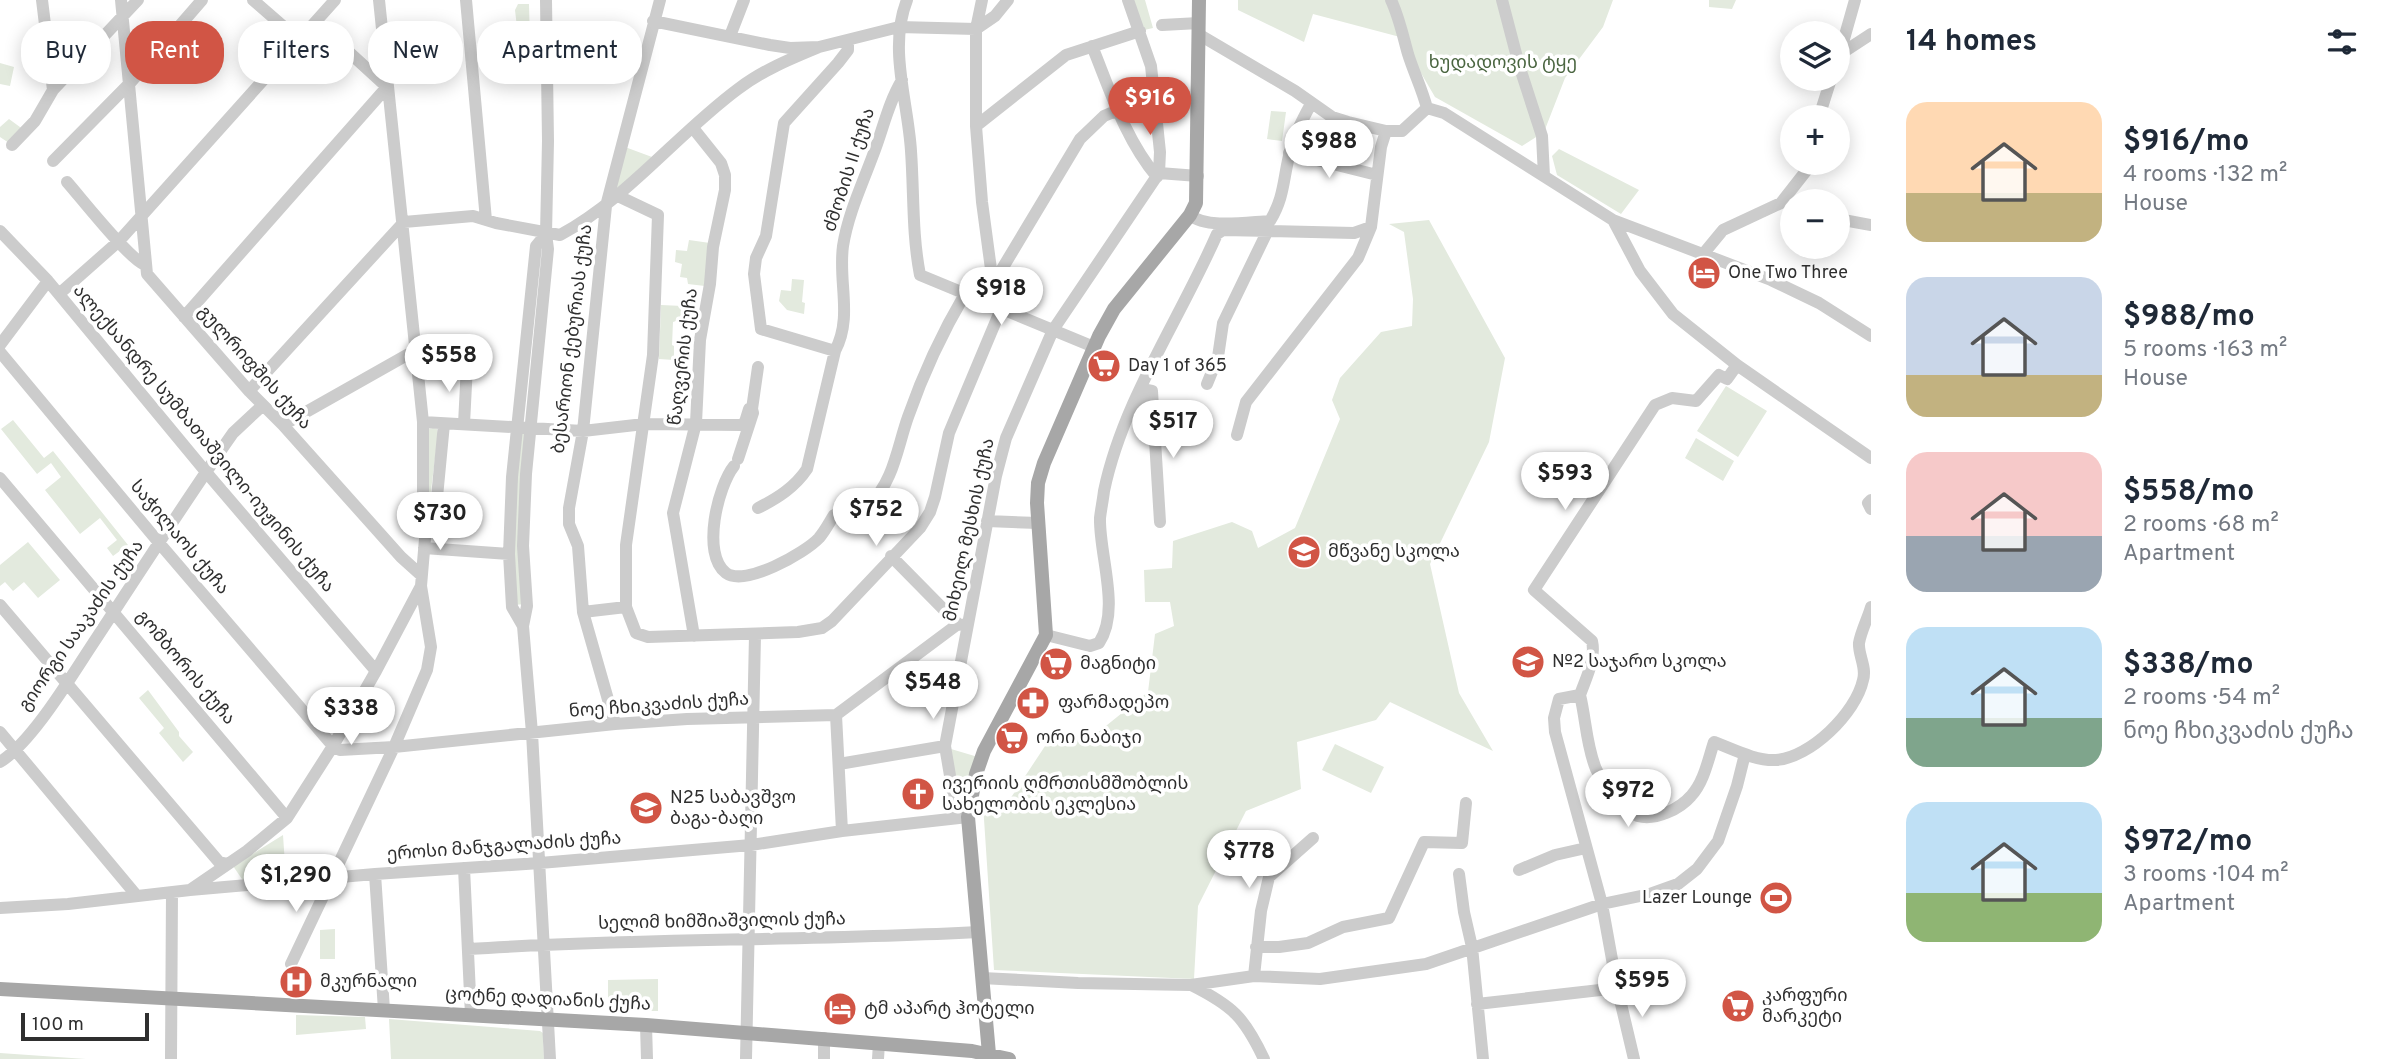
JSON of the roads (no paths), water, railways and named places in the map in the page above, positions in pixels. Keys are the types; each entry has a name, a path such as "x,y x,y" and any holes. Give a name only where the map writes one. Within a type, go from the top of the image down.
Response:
{"main road":[{"path":"990,1057 963,817 984,751 1045,635 1037,492 1044,463 1094,347 1114,309 1190,215 1196,203 1199,0"},
{"name":"ცოტნე დადიანის ქუჩა","path":"0,989 646,1025 879,1043 1009,1059"}],"street":[{"path":"42,0 53,90"},
{"path":"121,0 125,36"},
{"path":"12,145 35,121 53,90 138,0"},
{"path":"184,21 202,0"},
{"path":"253,0 277,21"},
{"path":"317,21 335,0"},
{"path":"379,0 423,422 423,514 426,527"},
{"path":"466,0 486,220"},
{"path":"523,626 512,607 509,554 548,249 546,0"},
{"name":"ბესარიონ ქებურიას ქუჩა","path":"615,724 583,612 578,546 569,524 569,516 571,488 583,431 606,206 660,0"},
{"path":"730,36 744,0"},
{"name":"ძმობის II ქუჩა","path":"758,508 789,489 807,469 835,351 842,338 845,323 843,249 847,224 891,102 902,80 899,27 907,0"},
{"path":"982,0 976,29 975,126 993,284"},
{"path":"249,391 404,222 474,216 560,235 606,206 737,90 781,62 818,47 899,27 976,29 986,24 1008,0"},
{"path":"1128,0 1151,66 1156,108 1158,175"},
{"path":"1391,0 1427,108"},
{"path":"1502,0 1542,136 1544,176"},
{"path":"1849,21 1855,0"},
{"path":"653,21 790,48 818,47"},
{"path":"1162,25 1199,29 1332,117 1386,131 1402,131 1427,108"},
{"path":"975,126 997,111 1052,63 1066,55 1140,32"},
{"path":"1850,49 1871,34"},
{"path":"835,351 761,329 754,274 756,258 766,236 784,123 838,63 848,50 848,40"},
{"path":"1092,46 1119,113 1138,150 1158,175 1198,176"},
{"path":"354,57 387,87"},
{"path":"902,80 911,149 915,246 920,275 1094,347"},
{"path":"54,159 129,84"},
{"path":"130,84 143,215 145,265"},
{"path":"59,294 118,241 261,84"},
{"path":"184,317 387,87"},
{"path":"1190,215 1197,221 1211,223 1270,221 1280,205 1289,153 1311,104"},
{"path":"983,302 1080,139 1104,116 1156,108"},
{"path":"1427,108 1444,113 1613,220 1771,280 1819,303 1871,336"},
{"name":"წაღვერის ქუჩა","path":"693,128 721,163 725,175 725,190 713,247 710,284 700,340 695,423 673,513 694,636"},
{"path":"1237,435 1247,402 1359,258 1371,226 1386,131"},
{"path":"1289,153 1377,175"},
{"name":"მიხეილ მესხის ქუჩა","path":"963,817 945,746 962,625 1006,438 1053,330 1158,175"},
{"name":"გულრიფშის ქუჩა","path":"67,182 118,241 139,263 145,265 150,277 184,317 421,580"},
{"path":"618,195 658,215 653,355 626,545 626,607 636,633 648,637 798,632 822,628 832,621 920,528 930,512 948,433 1001,309"},
{"path":"1704,253 1724,230 1780,208"},
{"path":"1613,220 1640,271 1673,314 1737,365 1871,458"},
{"path":"1850,221 1871,225"},
{"path":"1045,635 1090,646 1099,643 1103,638 1107,625 1108,594 1100,518 1109,473 1145,374 1174,323 1217,234 1223,230 1354,233 1371,226"},
{"path":"1207,384 1218,357 1223,323 1268,230"},
{"name":"ალექსანდრე სუმბათაშვილი-იუჟინის ქუჩა","path":"0,231 48,281 376,671"},
{"path":"0,345 48,281"},
{"path":"758,367 753,414 736,462 725,482 713,529 715,554 719,564 727,574 738,576 783,562 818,538 834,515 856,514 868,508 889,477 928,365 943,331 965,294"},
{"path":"283,425 414,351"},
{"name":"საჭილაოს ქუჩა","path":"0,352 333,746"},
{"path":"464,424 467,365"},
{"path":"1737,365 1727,380 1718,375 1696,401 1672,398 1655,405 1534,590 1592,641 1592,661 1580,695 1587,738 1597,771 1622,805 1639,816 1675,811 1692,796 1703,775 1714,742 1763,760 1778,760 1796,755 1821,741 1843,716 1860,690 1864,677 1864,662 1859,644 1870,616"},
{"path":"1130,414 1147,390 1152,391 1160,522"},
{"name":"გიორგი სააკაძის ქუჩა","path":"0,762 15,750 67,683 233,433 263,405"},
{"path":"423,422 583,431 644,424 741,425 745,422 749,409 752,409"},
{"path":"291,964 394,747 430,660 431,647 421,580 426,527 437,497 444,424"},
{"path":"524,428 523,546 527,606 523,626 532,733 550,1059"},
{"name":"გომბორის ქუჩა","path":"0,478 287,818"},
{"path":"1871,500 1868,503 1871,509"},
{"path":"987,521 1038,523"},
{"path":"424,548 509,554"},
{"path":"842,831 836,715 962,625 891,556"},
{"path":"190,890 287,818 376,671 421,580"},
{"path":"0,605 219,862 228,864 241,886"},
{"path":"512,607 527,606"},
{"path":"583,612 626,607"},
{"path":"746,1059 755,635"},
{"path":"1580,695 1559,699 1553,718 1602,904 1634,1059"},
{"name":"ნოე ჩხიკვაძის ქუჩა","path":"333,746 345,750 394,747 615,724 836,715"},
{"path":"0,732 137,896"},
{"path":"839,764 945,746"},
{"path":"982,978 1191,985 1254,976 1320,979 1426,964 1602,904 1650,894 1678,884 1696,869 1718,841 1745,754"},
{"path":"1256,947 1308,943 1343,927 1389,918 1424,842 1462,843 1466,803"},
{"name":"ეროსი მანჯგალაძის ქუჩა","path":"0,908 375,874 751,845 963,817"},
{"path":"1254,976 1256,947 1269,877 1313,838"},
{"path":"1519,870 1555,855 1586,848"},
{"path":"217,888 228,864"},
{"path":"464,868 471,1015"},
{"path":"214,873 213,880 217,888"},
{"path":"375,874 384,1010"},
{"path":"1459,874 1472,947 1483,1059"},
{"path":"171,1059 172,892"},
{"name":"სელიმ ხიმშიაშვილის ქუჩა","path":"468,949 544,944 978,932"},
{"path":"1191,985 1236,1012 1247,1026 1264,1059"},
{"path":"1477,1004 1617,986"},
{"path":"646,1025 648,1059"},
{"path":"824,1038 824,1059"},
{"path":"878,1059 879,1043"}],"place":[{"name":"One Two Three","path":"1704,273"},
{"name":"Day 1 of 365","path":"1104,366"},
{"name":"მწვანე სკოლა","path":"1304,552"},
{"name":"№2 საჯარო სკოლა","path":"1528,662"},
{"name":"მაგნიტი","path":"1056,664"},
{"name":"ფარმადეპო","path":"1033,703"},
{"name":"ორი ნაბიჯი","path":"1012,738"},
{"name":"ივერიის ღმრთისმშობლის სახელობის ეკლესია","path":"918,794"},
{"name":"N25 საბავშვო ბაგა-ბაღი","path":"646,808"},
{"name":"Lazer Lounge","path":"1776,898"},
{"name":"მკურნალი","path":"296,982"},
{"name":"კარფური მარკეტი","path":"1738,1006"},
{"name":"ტმ აპარტ ჰოტელი","path":"840,1009"}],"park label":[{"name":"ხუდადოვის ტყე","path":"1503,63"}]}
